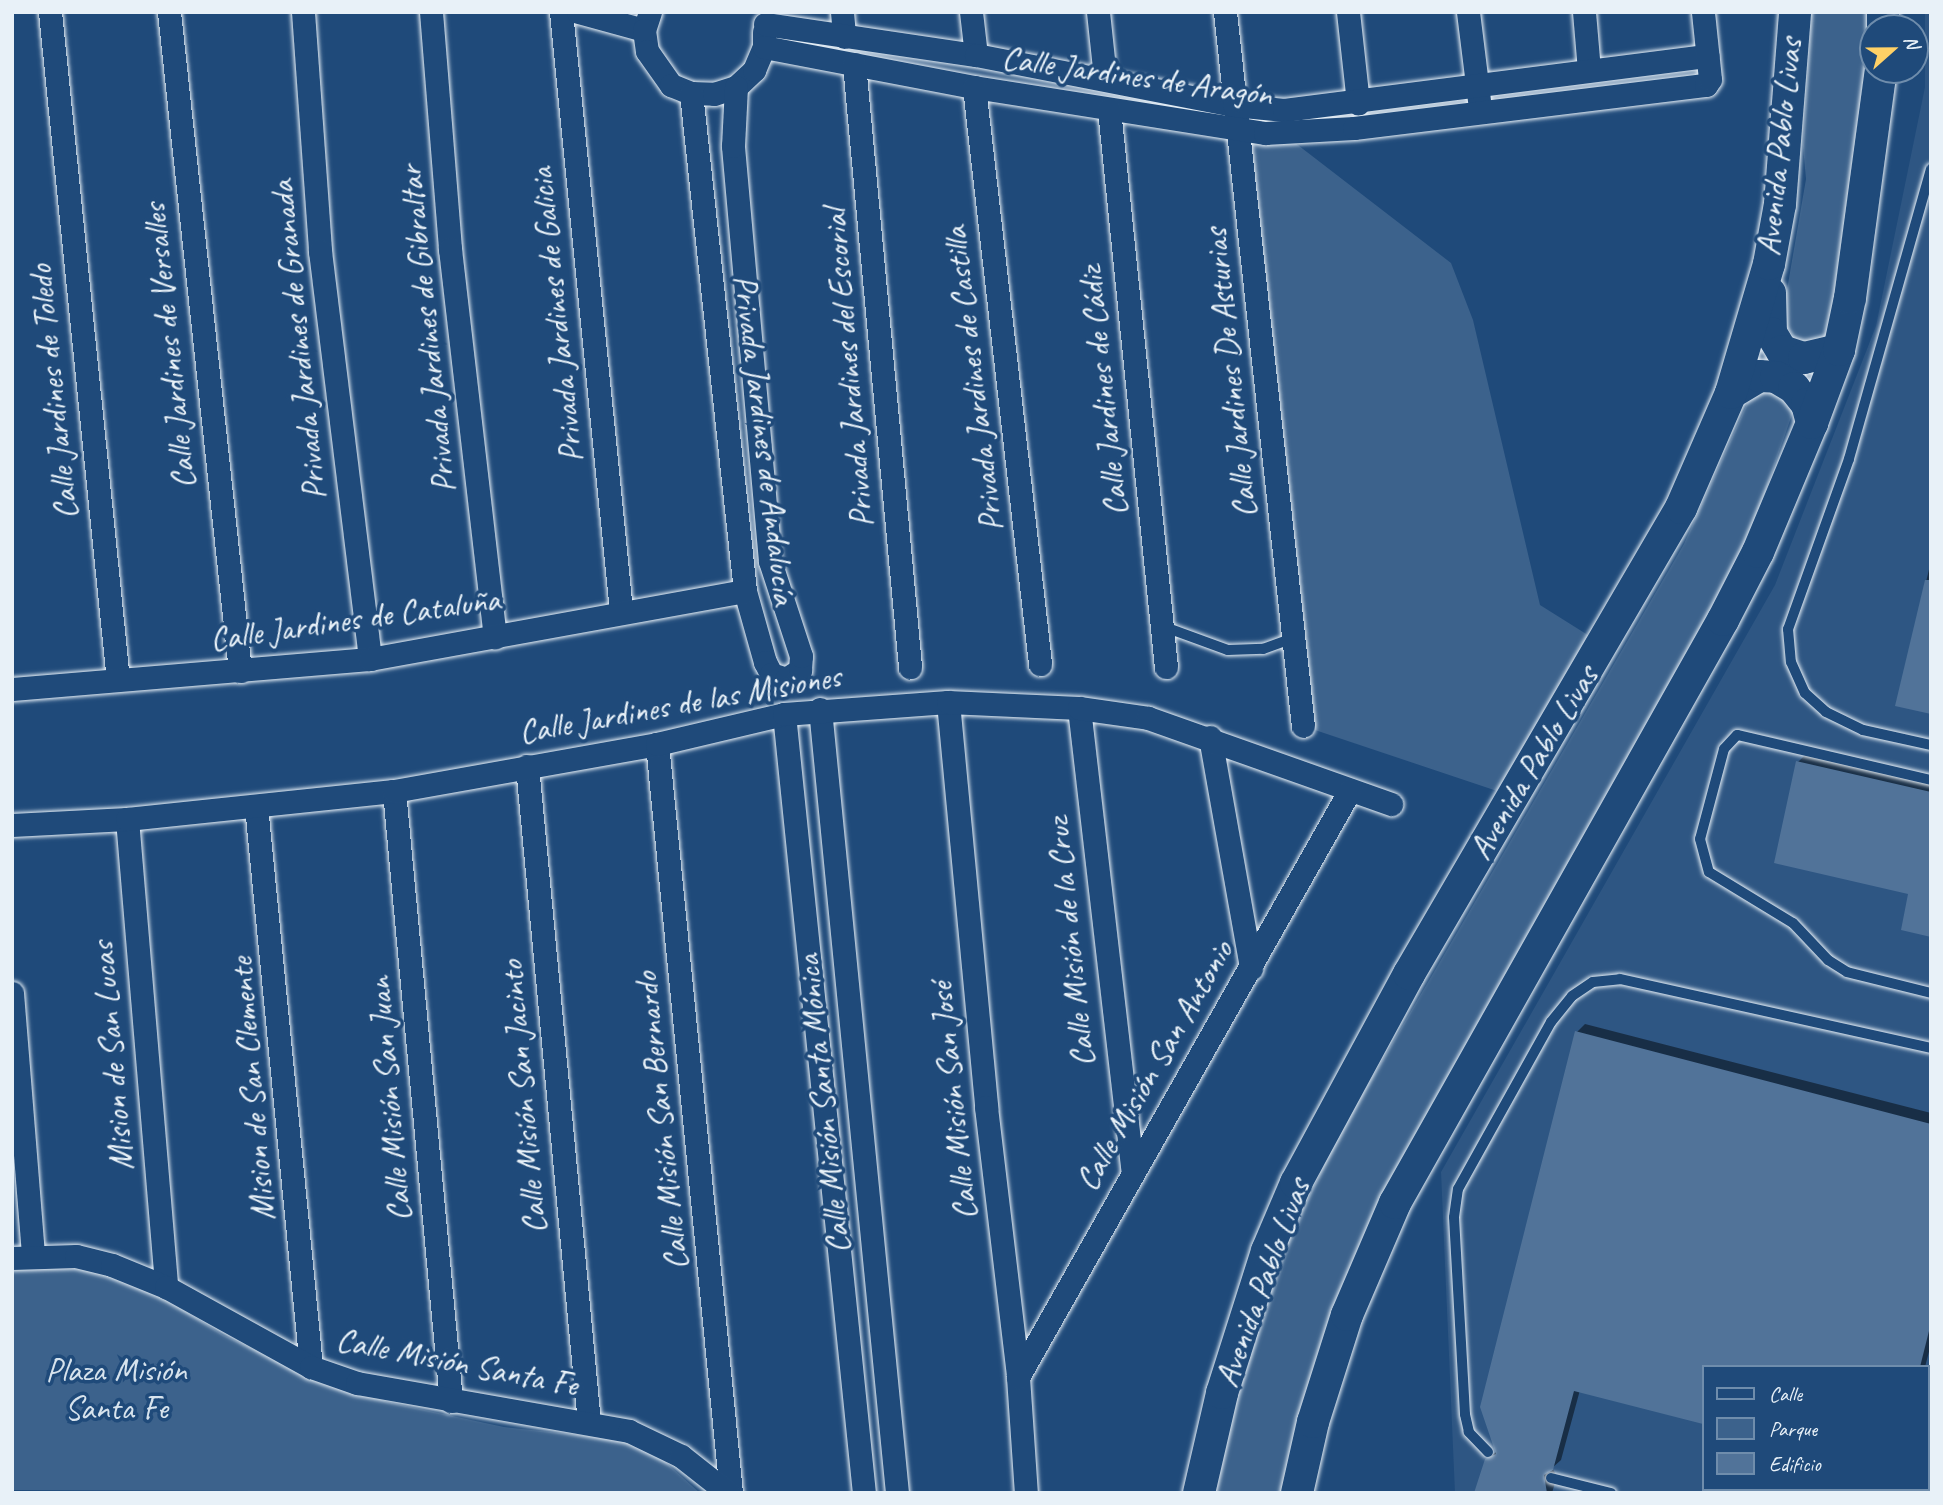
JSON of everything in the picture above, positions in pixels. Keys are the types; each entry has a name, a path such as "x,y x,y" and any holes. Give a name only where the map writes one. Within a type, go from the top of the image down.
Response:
{"main road":[{"name":"Avenida Pablo Livas","path":"1199,1493 1222,1393 1255,1289 1296,1183 1409,974 1681,508 1731,393 1769,264 1780,204 1795,12"},
{"path":"1297,1493 1313,1422 1347,1315 1395,1203 1723,620 1758,552 1812,423 1839,350 1879,84"},
{"path":"1769,264 1771,333 1782,351 1804,358 1839,350"},
{"path":"1731,393 1759,376 1776,377 1794,388 1807,404 1812,423"}],"street":[{"name":"Calle Jardines de Toledo","path":"50,12 118,680"},
{"name":"Calle Jardines de Versalles","path":"169,12 240,671"},
{"name":"Privada Jardines de Granada","path":"303,12 320,251 370,659"},
{"name":"Privada Jardines de Gibraltar","path":"431,12 450,250 495,637"},
{"name":"Privada Jardines de Galicia","path":"561,12 621,611"},
{"path":"578,12 647,21 647,51 656,70 671,85 691,93 714,94 736,87 754,70 763,28"},
{"path":"842,12 844,37"},
{"path":"971,12 976,55"},
{"path":"1098,12 1105,77"},
{"name":"Calle Jardines De Asturias","path":"1225,12 1303,726"},
{"path":"1348,12 1358,103"},
{"path":"1468,12 1480,110"},
{"path":"1584,12 1589,70"},
{"path":"1703,12 1708,56"},
{"name":"Calle Jardines de Aragón","path":"763,28 976,55 1105,77 1234,105 1284,110 1358,103 1708,56 1710,82 1354,128 1238,131 854,64 763,28"},
{"name":"Privada Jardines del Escorial","path":"854,64 910,667"},
{"name":"Privada Jardines de Andalucía","path":"691,93 745,591 769,670 779,679 795,676 800,670 801,656 770,561 752,391 733,146 736,87"},
{"name":"Privada Jardines de Castilla","path":"974,87 1040,664"},
{"name":"Calle Jardines de Cádiz","path":"1109,109 1166,667"},
{"name":"Calle Jardines de Cataluña","path":"12,689 370,659 621,611 745,591"},
{"name":"Calle Jardines de las Misiones","path":"12,825 127,819 394,791 657,744 785,714 820,709 948,702 1079,708 1148,718 1210,737 1391,804"},
{"name":"Calle Misión San José","path":"948,702 986,1107 1018,1377 1026,1493"},
{"name":"Calle Misión de la Cruz","path":"1079,708 1132,1168"},
{"name":"Calle Misión Santa Mónica","path":"820,709 858,1118 897,1493"},
{"name":"Calle Misión Santa Mónica","path":"785,714 864,1493"},
{"path":"1210,737 1251,968"},
{"name":"Calle Misión San Bernardo","path":"657,744 729,1493"},
{"name":"Calle Misión San Jacinto","path":"527,766 589,1423"},
{"name":"Calle Misión San Antonio","path":"1018,1377 1132,1168 1251,968 1350,790"},
{"name":"Calle Misión San Juan","path":"394,791 451,1401"},
{"name":"Mision de San Clemente","path":"256,806 273,948 311,1367"},
{"name":"Mision de San Lucas","path":"127,819 166,1287"},
{"path":"12,993 23,1256"},
{"path":"825,1121 858,1118"},
{"name":"Calle Misión Santa Fe","path":"23,1256 76,1256 112,1265 166,1287 311,1367 357,1383 589,1423 657,1442 729,1493"}],"lane":[{"path":"1931,169 1853,447 1788,629 1791,662 1805,693 1826,712 1863,730 1931,745"},
{"path":"1162,626 1228,650 1263,649 1294,638"},
{"path":"1931,779 1737,735 1724,749 1700,839 1709,872 1793,923 1828,960 1847,972 1931,993"},
{"path":"1488,1452 1469,1432 1465,1413 1454,1229 1458,1189 1551,1022 1572,996 1593,982 1620,979 1931,1048"},
{"path":"1550,1479 1611,1493"}],"shaded area":[{"path":"1925,12 1931,12 1931,1493 1455,1493 1441,1172 1775,585 1876,326 1925,84 1929,84 1929,14"}],"green space":[{"path":"1812,12 1874,12 1859,14 1859,84 1869,84 1863,160 1831,330 1823,342 1812,343 1795,338 1782,319 1806,179 1803,146"},
{"path":"1238,131 1281,132 1451,263 1473,320 1540,605 1591,637 1500,792 1303,726"},
{"path":"1773,387 1793,412 1746,547 1496,999 1285,1493 1216,1493 1234,1410 1283,1253 1337,1138 1684,544 1751,395"},
{"name":"Plaza Misión Santa Fe","path":"57,1264 102,1269 146,1287 223,1335 278,1361 387,1402 504,1427 626,1440 653,1451 700,1493 12,1490 12,1271"}],"building":[{"path":"1925,580 1931,580 1931,714 1895,706"},
{"path":"1796,761 1931,792 1931,937 1901,930 1908,894 1774,863"},
{"path":"1575,1031 1931,1124 1931,1323 1920,1365 1702,1365 1702,1424 1574,1391 1553,1470 1544,1475 1547,1493 1474,1493 1485,1459 1496,1454 1480,1407"}]}
